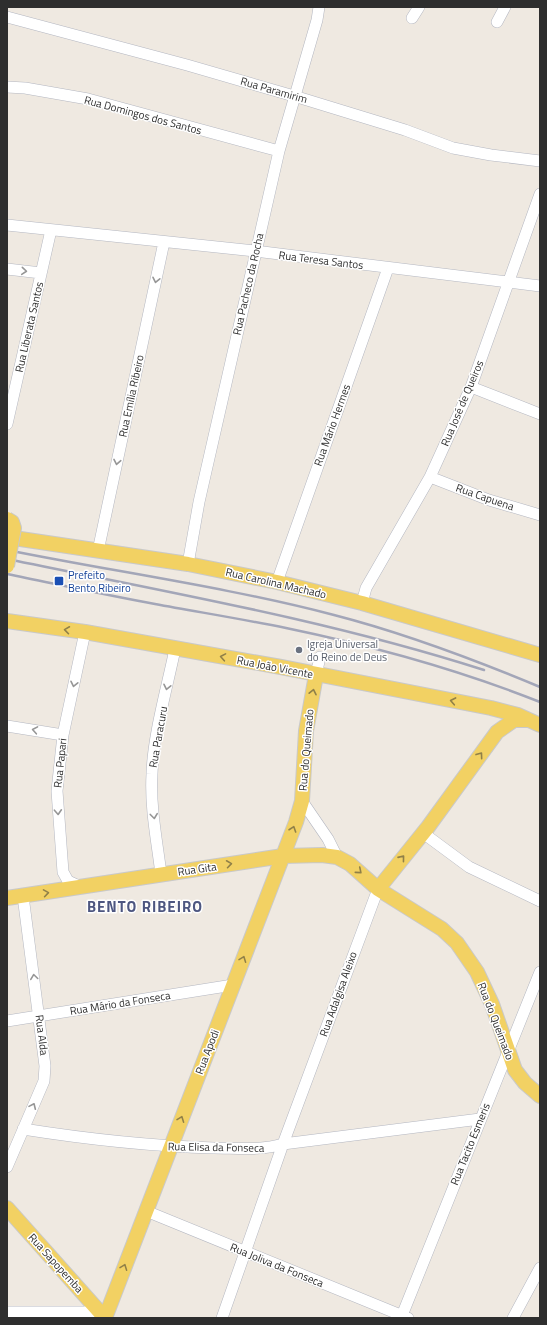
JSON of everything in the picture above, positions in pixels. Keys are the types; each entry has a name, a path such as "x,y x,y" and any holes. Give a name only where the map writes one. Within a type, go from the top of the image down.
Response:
{"main road":[{"path":"7,519 13,523 14,528 7,566"},
{"path":"7,525 31,539"},
{"name":"Rua Carolina Machado","path":"7,537 31,539 188,564 276,582 362,603 540,655"},
{"name":"Rua João Vicente","path":"7,621 85,632 491,708 518,715 534,723"},
{"name":"Rua do Queimado","path":"302,800 306,731 316,675"},
{"path":"491,708 498,718 497,732"},
{"name":"Rua Adalgisa Aleixo","path":"378,889 423,833 497,732 514,720 534,723"},
{"name":"Rua Apodi","path":"111,1303 283,856 302,800"},
{"name":"Rua Gita","path":"7,898 283,856 322,855 337,857 350,864 378,889"},
{"name":"Rua do Queimado","path":"378,889 442,928 457,943 476,972 492,1004 515,1070 525,1083 540,1096"},
{"name":"Rua Sapopemba","path":"7,1208 103,1316"},
{"path":"89,1300 102,1304 111,1303"},
{"path":"103,1316 111,1303"}],"street":[{"name":"Rua Pacheco da Rocha","path":"188,564 199,502 278,151 317,20 319,7"},
{"path":"412,18 419,7"},
{"path":"497,22 505,7"},
{"name":"Rua Paramirim","path":"7,17 187,65 294,96 405,130 453,148 490,155 540,161"},
{"name":"Rua Domingos dos Santos","path":"7,86 88,99 278,151"},
{"name":"Rua José de Queiros","path":"362,603 366,588 430,477 471,388 540,194"},
{"name":"Rua Teresa Santos","path":"7,225 255,251 540,286"},
{"name":"Rua Liberata Santos","path":"7,424 51,230"},
{"name":"Rua Emília Ribeiro","path":"98,550 164,242"},
{"name":"Rua Mário Hermes","path":"276,582 388,268"},
{"path":"7,270 41,273"},
{"path":"471,388 540,414"},
{"name":"Rua Capuena","path":"430,477 489,500 540,515"},
{"name":"Rua Papari","path":"81,887 68,881 63,872 57,791 63,735 85,632"},
{"name":"Rua Paracuru","path":"162,874 152,795 152,774 154,754 175,649"},
{"name":"Rua do Queimado","path":"316,675 320,657"},
{"path":"7,726 63,735"},
{"name":"Rua do Queimado","path":"302,800 328,839 337,857"},
{"path":"423,833 468,868 540,901"},
{"name":"Rua Adalgisa Aleixo","path":"222,1318 283,1144 378,889"},
{"name":"Rua Alda","path":"7,1167 44,1081 45,1057 23,896"},
{"name":"Rua Tacito Esmeris","path":"404,1317 480,1119 540,972"},
{"name":"Rua Mário da Fonseca","path":"7,1021 233,985"},
{"name":"Rua Elisa da Fonseca","path":"23,1129 81,1138 171,1146 267,1149 283,1144 480,1119"},
{"name":"Rua Joliva da Fonseca","path":"146,1211 404,1317"},
{"path":"513,1318 540,1268"},
{"path":"7,1312 103,1316"}],"railway":[{"path":"7,550 253,596 334,615 438,647 540,687"},
{"path":"7,559 247,608 366,636 484,670"},
{"path":"7,574 136,601 286,628 351,643 414,659 478,679 540,702"}],"place":[{"name":"Prefeito Bento Ribeiro","path":"59,581"},
{"name":"Igreja Universal do Reino de Deus","path":"299,650"}],"district":[{"name":"BENTO RIBEIRO","path":"145,906"}]}
